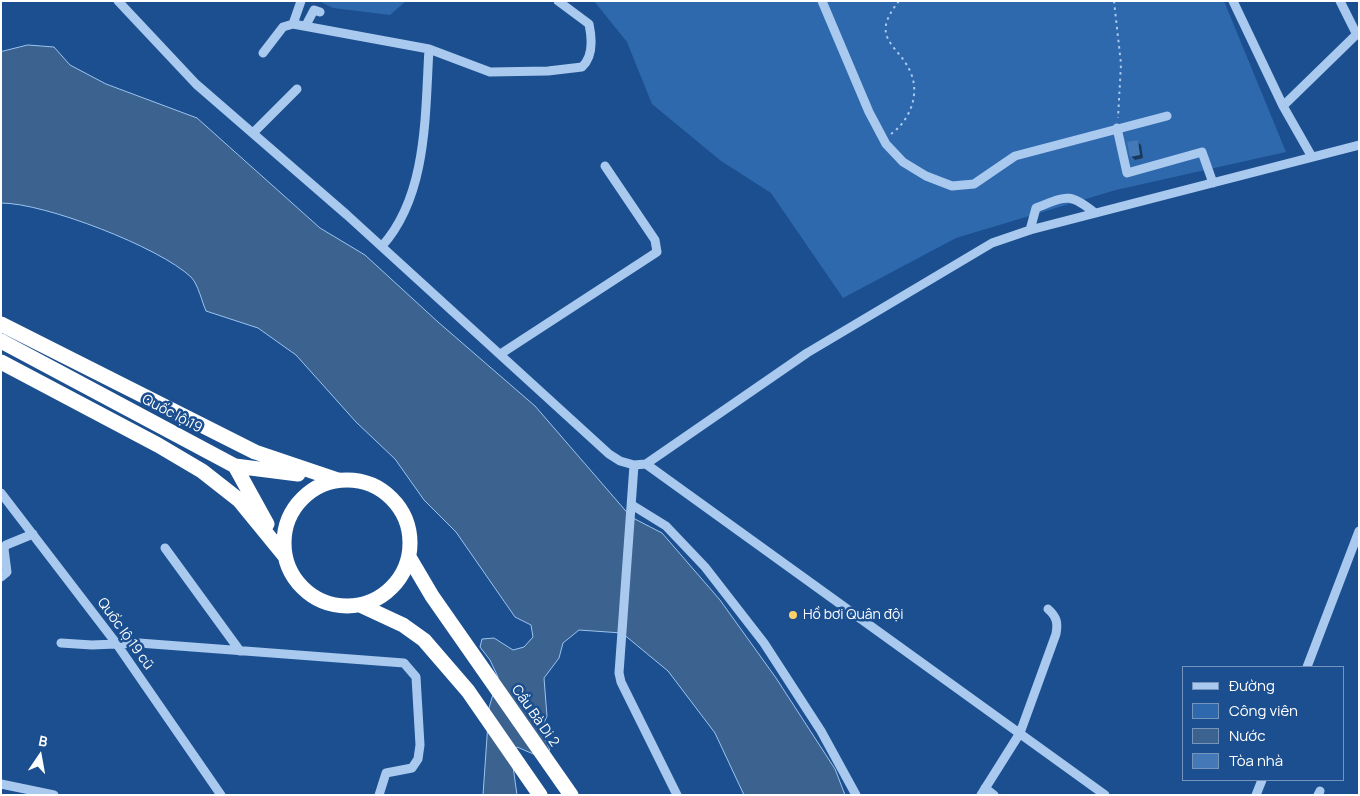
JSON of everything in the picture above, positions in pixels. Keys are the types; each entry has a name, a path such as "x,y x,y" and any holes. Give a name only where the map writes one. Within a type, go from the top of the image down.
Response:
{"highway":[{"path":"1,324 255,452 340,480 360,481 379,488 394,501 405,518 409,531 409,557 402,574 392,588 377,599 360,605 340,606 321,600 309,593 291,574 284,555 235,466"},
{"name":"Quốc lộ 19","path":"1,340 235,466 340,480"},
{"path":"1,362 158,445 202,471 239,500 284,555"},
{"path":"284,555 283,538 287,521 296,505 308,493 323,484 340,480"},
{"name":"Cầu Bà Di 2","path":"409,557 432,596 485,674 571,795"},
{"path":"360,605 403,625 424,640 468,691 538,792"}],"street":[{"path":"118,1 196,84 382,246 609,454 620,461 634,466 646,464 807,353 992,243 1030,230 1359,145"},
{"path":"293,24 301,1"},
{"path":"263,53 283,27 293,24 429,49 490,72 548,71 582,67 589,56 591,43 589,24 558,1"},
{"path":"822,1 869,112 884,140 903,162 926,176 952,186 974,184 1014,156 1167,116"},
{"path":"1234,1 1283,106 1312,157"},
{"path":"1283,106 1358,32 1340,1"},
{"path":"306,25 314,10 320,12"},
{"path":"382,246 402,220 412,187 424,123 429,49"},
{"path":"253,134 297,89"},
{"path":"1117,128 1127,173 1202,152 1213,183"},
{"path":"502,354 657,252 655,240 605,166"},
{"path":"1030,230 1036,208 1070,197 1078,199 1095,213"},
{"path":"646,464 1105,795"},
{"path":"634,466 619,665 621,682 677,795"},
{"name":"Quốc lộ 19 cũ","path":"1,493 116,644 221,795"},
{"path":"632,505 666,526 705,567 764,643 820,731 856,795"},
{"path":"1307,666 1359,531"},
{"path":"1,577 7,572 4,549 6,545 33,534"},
{"path":"165,548 240,650"},
{"path":"994,795 983,792 1020,733 1056,634 1058,624 1055,616 1048,609"},
{"path":"61,644 116,644 240,650 404,663 416,677 420,745 418,759 412,768 386,773 379,795"},
{"path":"1256,795 1262,781"},
{"path":"1,784 54,795"}],"path":[{"path":"884,140 896,131 910,113 914,96 912,76 888,43 886,27 889,16 899,1"},
{"path":"1114,1 1121,64 1117,128"}],"green space":[{"path":"319,1 406,1 390,15 333,8"},
{"path":"594,1 1224,1 1286,152 1116,190 956,238 843,298 771,193 721,161 652,104 627,42"}],"water":[{"path":"28,45 54,47 70,65 106,84 197,118 320,228 365,255 438,322 535,406 631,517 662,533 720,600 776,678 835,769 845,795 744,795 715,733 668,671 622,633 579,630 563,643 559,658 544,678 547,716 541,730 550,750 538,756 517,747 512,759 517,795 483,795 489,708 498,677 490,660 480,647 482,639 494,638 513,650 524,647 533,637 531,625 515,617 456,532 424,500 395,459 356,422 296,355 258,328 206,311 198,288 191,277 154,253 128,240 45,210 1,203 1,52"}],"building":[{"path":"1138,140 1140,155 1130,157 1127,142"}],"place":[{"name":"Hồ bơi Quân đội","path":"793,615"}]}
